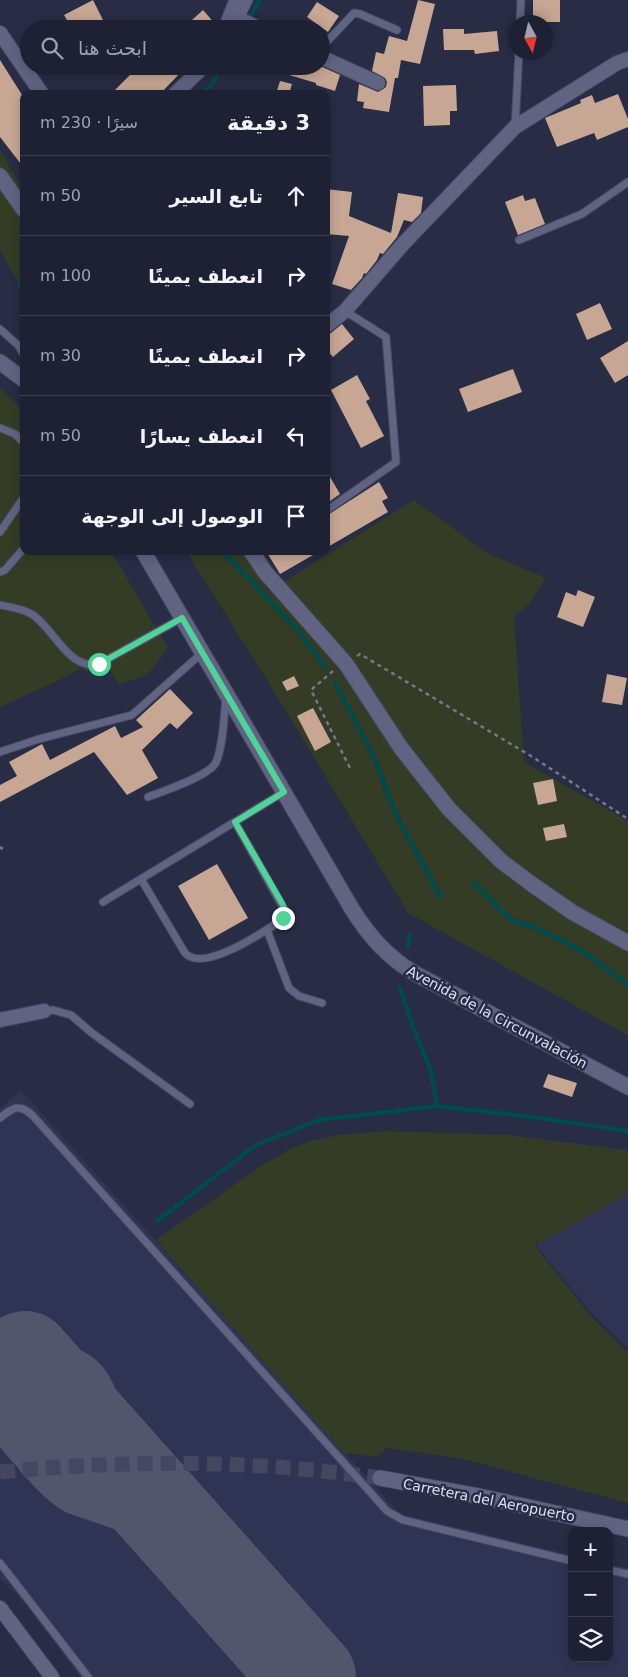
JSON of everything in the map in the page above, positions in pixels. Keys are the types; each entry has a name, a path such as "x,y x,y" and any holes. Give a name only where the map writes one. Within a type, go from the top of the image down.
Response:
{"main road":[{"path":"0,176 20,204"},
{"path":"0,362 20,377"},
{"name":"Avenida de la Circunvalación","path":"145,555 364,928 378,946 391,958 416,974 628,1087"},
{"path":"257,555 265,572 341,667 449,809 469,830 501,860 533,885 572,912 628,943"},
{"name":"Carretera del Aeropuerto","path":"380,1478 478,1496 628,1529"}],"street":[{"path":"229,20 235,8 249,20"},
{"path":"0,33 20,62"},
{"path":"330,323 345,311 404,244 514,127 617,63 628,59"},
{"path":"330,61 378,83"},
{"path":"29,75 39,90"},
{"path":"179,90 195,75"},
{"path":"0,1019 44,1011"},
{"path":"0,1608 52,1677"}],"lane":[{"path":"235,8 249,0"},
{"path":"520,15 521,0"},
{"path":"330,38 354,13 397,30"},
{"path":"514,127 518,60"},
{"path":"519,240 582,214 628,182"},
{"path":"330,508 396,462 386,336 345,311"},
{"path":"0,329 20,348"},
{"path":"0,428 15,434 20,438"},
{"path":"0,532 20,503"},
{"path":"0,572 5,570 20,553"},
{"path":"0,605 26,611 36,616 77,661 85,665 99,664 182,618"},
{"path":"0,752 39,739 132,715 202,653"},
{"path":"148,797 204,773 215,764 222,732 226,694"},
{"path":"103,902 284,792"},
{"path":"141,879 185,953 192,959 226,952 250,941 280,921 283,918 284,909 235,822"},
{"path":"268,930 289,988 299,996 322,1003"},
{"path":"44,1011 53,1010 71,1015 190,1104"},
{"path":"0,1118 11,1109 19,1108 27,1110 33,1116 387,1511 404,1520 568,1560"},
{"path":"0,1563 88,1677"},
{"path":"613,1571 628,1574"}],"path":[{"path":"351,770 311,690 322,679 360,654 532,756 628,819"}],"shaded area":[{"path":"21,1090 400,1514 568,1554 568,1662 613,1662 613,1565 628,1568 628,1677 80,1677 27,1606 0,1578 0,1108"},
{"path":"628,1185 628,1348 592,1314 531,1239"}],"green space":[{"path":"0,150 20,185 20,285 0,250"},
{"path":"0,388 20,408 20,555 113,555 168,648 147,675 119,684 107,666 87,672 82,668 0,707"},
{"path":"414,500 489,554 546,578 529,604 514,617 524,762 628,821 628,1035 408,913 286,711 188,555 248,555 269,591 326,555 330,555 330,553"},
{"path":"384,1131 508,1135 628,1150 628,1194 535,1246 595,1321 628,1352 628,1503 459,1458 387,1448 377,1457 344,1453 156,1240 258,1168 294,1147 339,1135"}],"building":[{"path":"93,0 103,20 67,20 64,15"},
{"path":"418,0 435,4 420,64 401,60 398,78 395,78 389,112 363,108 364,102 357,101 359,84 378,92 386,87 387,82 385,78 372,71 376,52 384,54 389,36 407,41"},
{"path":"533,0 560,0 560,22 553,22 553,15 533,15"},
{"path":"317,2 339,16 330,29 330,20 311,20 307,17"},
{"path":"203,10 212,20 192,20"},
{"path":"443,29 464,29 464,34 497,31 499,51 475,54 474,50 444,50"},
{"path":"0,60 20,92 20,163 0,137"},
{"path":"330,70 340,75 335,91 316,85 316,83 289,75 330,75"},
{"path":"130,75 178,75 164,90 115,90"},
{"path":"280,81 292,84 290,90 277,90"},
{"path":"456,85 457,111 450,111 450,125 424,126 423,86"},
{"path":"618,94 628,119 628,127 597,140 594,133 557,147 545,118 581,103 580,100 592,95 595,103"},
{"path":"330,189 352,192 349,216 391,233 398,193 423,197 421,213 412,222 404,220 397,237 383,254 380,253 377,260 351,290 332,284 349,236 330,234"},
{"path":"523,195 525,201 535,198 545,224 518,235 505,202"},
{"path":"600,303 612,329 587,340 576,314"},
{"path":"342,324 354,339 333,357 330,354 331,333"},
{"path":"628,341 628,375 615,383 600,358"},
{"path":"513,369 522,392 468,412 459,389"},
{"path":"357,375 370,399 366,401 384,436 361,448 331,390"},
{"path":"330,477 340,494 330,501"},
{"path":"379,482 388,498 382,501 388,512 330,546 330,513"},
{"path":"268,555 313,555 280,574"},
{"path":"578,590 595,597 583,627 557,617 566,592 576,596"},
{"path":"607,674 627,678 622,705 602,702"},
{"path":"294,676 299,686 287,691 282,682"},
{"path":"170,689 193,713 177,729 170,723 142,750 158,778 127,795 94,752 0,802 0,785 17,776 9,762 42,744 50,760 115,726 121,738 143,727 136,720"},
{"path":"313,708 331,742 315,751 297,716"},
{"path":"553,779 557,801 538,805 533,783"},
{"path":"564,824 567,837 546,841 543,828"},
{"path":"217,864 248,918 209,940 178,886"},
{"path":"548,1074 577,1083 572,1097 543,1087"}],"waterway":[{"path":"249,20 260,0"},
{"path":"207,90 217,75"},
{"path":"227,555 298,631 325,667"},
{"path":"335,683 374,757 396,815 441,897"},
{"path":"474,883 511,920 536,928 564,941 591,957 628,985"},
{"path":"408,946 410,935"},
{"path":"400,988 414,1030 431,1071 437,1106"},
{"path":"157,1221 256,1145 319,1120 437,1106 628,1131"}],"taxiway":[{"path":"105,1449 102,1441 97,1394 93,1386 80,1372 66,1366 51,1366 37,1373 25,1383 16,1398 11,1414 13,1432 53,1478 74,1495 169,1528 207,1563"}],"runway":[{"path":"25,1358 309,1677"}],"tunnel":[{"path":"0,1472 108,1465 190,1463 278,1467 380,1478"}],"route":[{"path":"99,664 182,618 284,792 235,822 283,905 283,918"}]}
